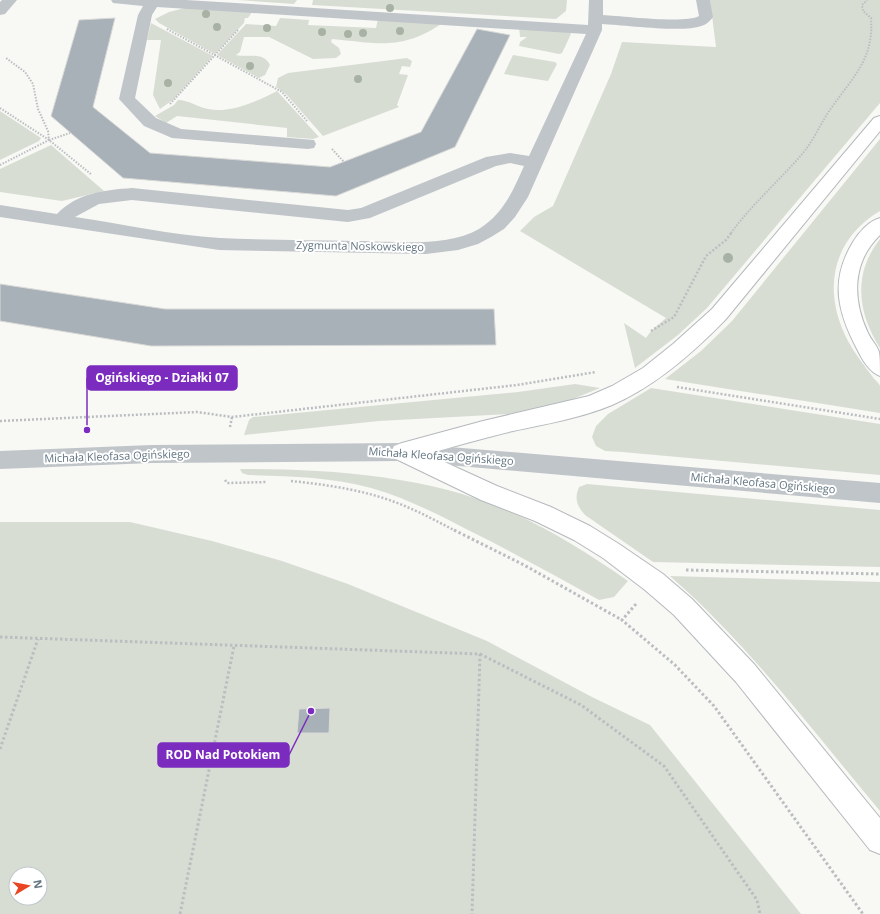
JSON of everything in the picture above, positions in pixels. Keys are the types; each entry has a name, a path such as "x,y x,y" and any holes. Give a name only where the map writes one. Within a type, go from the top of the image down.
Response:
{"main road":[{"path":"402,452 511,423 568,412 606,398 641,378 689,343 719,314 880,121"},
{"path":"880,224 871,230 854,255 848,280 850,309 854,323 862,340 880,368"},
{"path":"402,452 489,493 543,514 582,533 611,551 654,582 683,607 745,673 880,840"}],"street":[{"path":"0,11 10,0"},
{"path":"118,0 149,9 171,2 257,9 596,25 697,23 706,17 703,0"},
{"name":"Zygmunta Noskowskiego","path":"0,211 219,244 437,247 462,243 498,226 514,207 596,25 596,0"},
{"path":"149,9 127,99 150,122 178,134 308,144"},
{"path":"62,220 79,204 116,194 132,194 348,216 364,214 380,209 492,161 510,158 535,163"},
{"name":"Michała Kleofasa Ogińskiego","path":"0,460 152,454 402,452 880,493"}],"path":[{"path":"650,331 674,317 706,256 726,240 737,225 804,152 827,114 862,65 870,47 872,33 871,18 863,11 862,5 867,0"},
{"path":"149,9 215,56 282,92 307,121"},
{"path":"146,118 172,103 257,9"},
{"path":"6,58 25,72 33,84 37,105 48,131 49,140"},
{"path":"0,108 49,140 116,194"},
{"path":"0,165 49,140 70,133"},
{"path":"328,144 344,162"},
{"path":"0,421 196,412 232,417 517,385 602,371"},
{"path":"675,387 880,419"},
{"path":"222,474 228,483 270,481"},
{"path":"284,480 340,488 367,494 406,506 524,565 622,620 675,665 714,706 863,914"},
{"path":"678,570 880,574"},
{"path":"622,620 640,599"},
{"path":"0,637 480,654 581,705 664,766 757,900 760,914"},
{"path":"0,749 38,639"},
{"path":"180,914 234,646"},
{"path":"472,914 480,654"}],"shaded area":[{"path":"238,0 297,0 294,4"},
{"path":"313,0 567,0 566,11 556,19 312,5"},
{"path":"710,0 880,0 880,103 707,308 678,335 635,368 624,323 646,338 651,331 666,318 520,231 534,217 553,206 611,74 622,42 716,47"},
{"path":"185,8 252,12 248,18 245,18 244,23 215,54 159,23 155,19 169,12"},
{"path":"280,18 309,20 308,25 376,28 378,19 441,24 427,33 401,42 375,43 332,39 331,42 339,48 341,54 336,58 313,59 269,37 244,37 240,52 236,55 259,56 270,65 265,75 259,78 217,55 246,24 276,26"},
{"path":"151,23 213,56 174,99 160,109 153,95 161,40 147,40"},
{"path":"519,27 569,31 571,34 562,53 559,54 519,46 520,42 527,37 520,37"},
{"path":"513,55 555,62 557,64 548,81 504,74"},
{"path":"407,58 412,61 410,67 402,66 399,74 408,75 397,105 399,107 323,136 286,94 276,87 278,78 288,73"},
{"path":"277,91 319,137 313,139 287,137 287,128 177,116 166,123 155,116 174,105 178,100 186,101 208,109 225,110 244,106"},
{"path":"0,111 41,138 39,141 0,160"},
{"path":"880,139 880,211 863,223 841,252 836,268 834,286 835,304 840,323 848,341 880,386 880,413 665,379 701,351 732,321"},
{"path":"51,145 104,191 62,201 0,192 0,169"},
{"path":"880,239 880,348 866,321 861,293 865,265 871,252"},
{"path":"575,384 600,388 563,403 532,411 509,414 379,421 244,435 249,420 253,417 518,392"},
{"path":"651,388 880,424 880,475 605,451 596,446 592,437 596,426 608,414"},
{"path":"240,469 274,469 343,473 412,482 446,490 479,500 527,519 571,544 628,581 614,597 599,600 490,541 398,497 371,488 341,481 248,475 242,473"},
{"path":"587,484 880,510 880,567 653,562 585,515 578,505 577,495 579,487"},
{"path":"0,522 130,522 212,541 282,561 348,584 487,641 592,697 650,725 801,914 0,914"},
{"path":"670,576 880,582 880,811 805,719 753,659 727,630"}],"building":[{"path":"115,18 93,107 150,153 330,167 421,132 477,29 510,35 455,147 336,196 123,178 51,116 79,20"},
{"path":"0,284 165,309 494,309 496,345 151,346 0,321"},
{"path":"330,708 329,733 297,733 299,709"}],"place":[{"name":"Ogińskiego - Działki 07","path":"87,430"},
{"name":"ROD Nad Potokiem","path":"311,711"}]}
